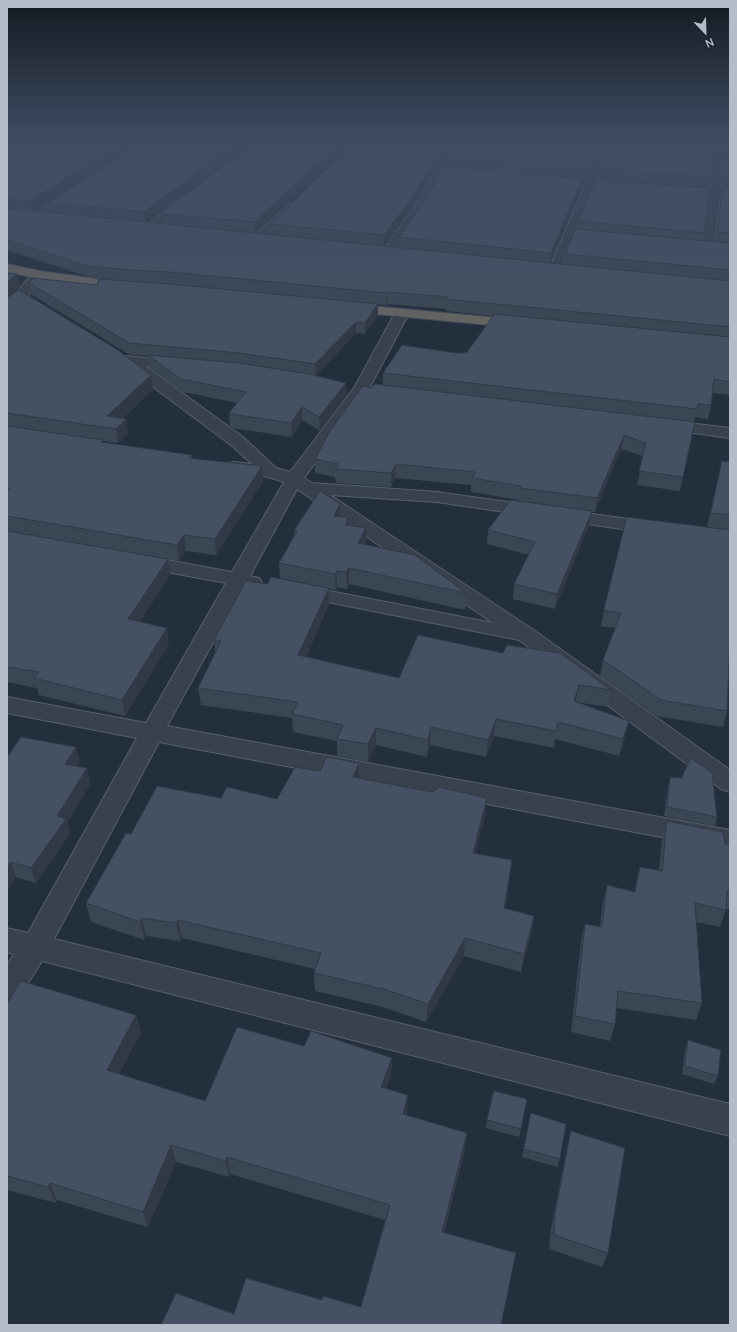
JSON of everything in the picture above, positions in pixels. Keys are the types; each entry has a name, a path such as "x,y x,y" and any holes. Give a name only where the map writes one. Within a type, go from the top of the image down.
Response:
{"highway":[{"path":"7,261 28,268 138,286 40,275 7,268"},
{"path":"333,306 535,326"}],"street":[{"path":"35,217 53,205"},
{"path":"149,228 178,205"},
{"path":"274,240 255,239 293,205"},
{"path":"388,252 420,205"},
{"path":"570,272 551,270 569,235 581,205"},
{"path":"713,205 704,247 723,249"},
{"path":"21,216 58,219"},
{"path":"134,227 165,230"},
{"path":"569,235 615,239"},
{"path":"373,250 404,253"},
{"path":"7,305 22,295 28,286 40,275"},
{"path":"22,295 34,303"},
{"path":"7,990 21,944 152,732 238,579 361,389 402,313"},
{"path":"194,366 119,356 236,441 270,472"},
{"path":"645,423 730,432"},
{"path":"216,464 270,472 301,483 438,497 675,530"},
{"path":"301,483 527,636 730,783"},
{"path":"123,558 527,636"},
{"path":"7,704 730,840"},
{"path":"21,944 730,1120"}],"building":[{"path":"71,205 153,205 144,212"},
{"path":"172,205 273,205 255,222 161,214"},
{"path":"290,205 406,205 384,235 271,224"},
{"path":"422,205 571,205 551,253 399,237"},
{"path":"586,205 707,205 704,233 579,221"},
{"path":"721,205 730,205 730,233 718,232"},
{"path":"7,208 730,281 730,327 446,299 448,297 386,293 170,272 88,266 7,240"},
{"path":"575,229 730,243 730,270 566,254"},
{"path":"7,273 17,274 7,282"},
{"path":"34,278 97,285 99,279 170,284 378,304 365,323 356,322 315,364 239,353 129,343 29,283"},
{"path":"19,290 118,350 151,375 107,416 126,419 116,429 7,413 7,297"},
{"path":"495,314 730,337 730,382 714,379 711,405 698,404 697,409 383,373 402,345 466,353"},
{"path":"148,355 239,363 309,374 346,383 319,417 302,407 291,423 231,414 229,413 246,392 181,379"},
{"path":"375,384 695,422 683,477 639,471 646,443 624,435 597,498 520,488 521,486 472,478 475,472 396,464 391,473 335,469 339,464 315,459 331,429 363,386 371,388"},
{"path":"7,426 103,440 101,442 192,455 189,458 262,466 215,539 184,535 177,545 7,516 7,491 9,488 7,488"},
{"path":"722,461 730,462 730,515 711,513"},
{"path":"320,491 340,504 334,516 348,518 346,525 366,528 358,543 415,555 466,593 349,568 346,572 337,571 335,574 279,563 297,531 294,531"},
{"path":"511,500 592,511 557,594 514,584 535,542 488,530"},
{"path":"627,517 730,530 730,636 727,711 661,700 603,660 621,613 604,610"},
{"path":"7,531 168,559 128,619 167,628 122,700 34,678 39,672 7,667"},
{"path":"271,577 329,588 298,655 399,678 418,635 503,653 507,645 560,653 611,690 579,685 574,701 629,721 623,739 558,722 556,731 496,719 488,740 431,727 428,740 376,728 368,744 337,739 343,725 292,714 298,702 198,688 221,641 214,640 246,581 267,584"},
{"path":"21,737 76,747 65,764 87,768 57,816 66,819 31,868 11,862 7,867 7,758"},
{"path":"327,757 359,763 353,777 432,792 439,787 487,798 473,853 512,860 504,908 534,916 524,954 465,938 428,1004 383,989 314,973 321,953 178,920 176,923 142,918 140,922 86,903 126,833 131,834 157,786 221,798 227,787 277,799 295,767 320,771"},
{"path":"691,758 712,773 717,817 667,807 670,777 681,778"},
{"path":"667,821 723,832 725,844 730,845 730,891 727,891 726,910 695,903 702,1003 618,991 615,1024 575,1016 585,924 602,927 607,885 635,892 640,867 662,871"},
{"path":"21,981 136,1015 107,1070 205,1101 237,1027 304,1046 311,1031 392,1058 381,1087 408,1095 403,1114 467,1133 442,1232 516,1253 501,1325 161,1325 176,1293 234,1314 246,1278 322,1300 323,1296 361,1307 390,1205 227,1157 226,1161 171,1145 143,1212 50,1183 48,1187 7,1176 7,1004"},
{"path":"688,1040 721,1050 718,1076 685,1066"},
{"path":"494,1091 527,1099 521,1129 487,1120"},
{"path":"531,1113 566,1124 560,1159 524,1149"},
{"path":"571,1131 625,1148 608,1253 554,1235 555,1214"}]}
